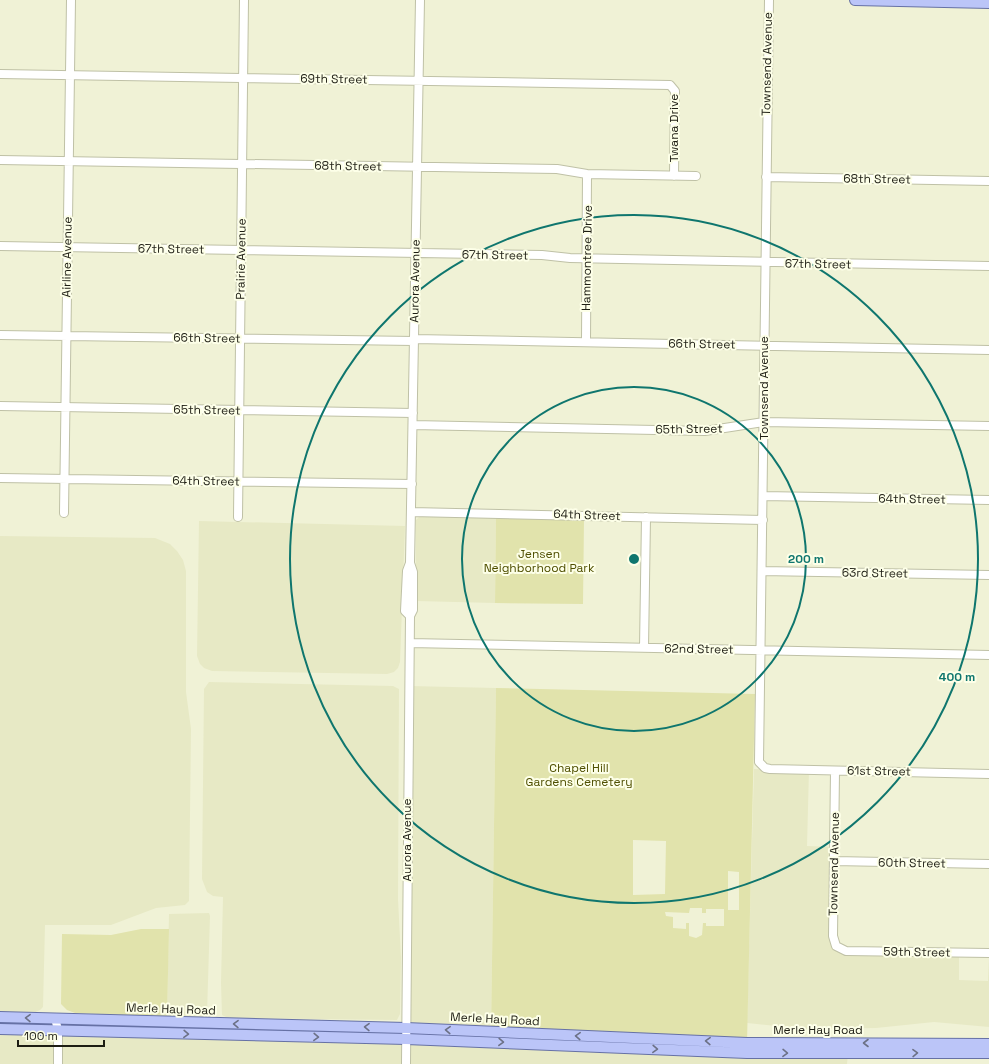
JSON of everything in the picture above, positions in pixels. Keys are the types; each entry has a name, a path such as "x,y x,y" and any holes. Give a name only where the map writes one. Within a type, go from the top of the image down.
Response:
{"main road":[{"path":"855,0 989,3"},
{"name":"Merle Hay Road","path":"0,1017 406,1028 747,1043 989,1044"},
{"name":"Merle Hay Road","path":"0,1029 406,1039 747,1053 989,1053"}],"street":[{"name":"Airline Avenue","path":"64,513 71,0"},
{"name":"Prairie Avenue","path":"238,518 244,0"},
{"name":"Aurora Avenue","path":"406,1064 410,616 405,611 407,572 410,563 412,512 420,0"},
{"name":"Townsend Avenue","path":"768,0 759,757 762,766 770,769"},
{"name":"69th Street","path":"0,74 668,85"},
{"name":"Twana Drive","path":"668,85 673,86 675,91 674,176"},
{"name":"68th Street","path":"0,160 557,169 587,174 696,176"},
{"name":"Hammontree Drive","path":"586,342 587,174"},
{"name":"68th Street","path":"766,177 989,181"},
{"name":"67th Street","path":"0,246 542,255 587,259 989,266"},
{"name":"66th Street","path":"0,335 586,342 989,350"},
{"name":"65th Street","path":"0,406 413,413"},
{"name":"65th Street","path":"413,425 705,431 764,422 989,426"},
{"name":"64th Street","path":"0,478 412,484"},
{"name":"64th Street","path":"763,496 989,500"},
{"name":"64th Street","path":"412,512 763,520"},
{"path":"644,648 646,517"},
{"name":"63rd Street","path":"762,571 989,575"},
{"name":"62nd Street","path":"410,643 989,655"},
{"name":"61st Street","path":"770,769 989,774"},
{"name":"Townsend Avenue","path":"835,770 833,936 836,946 846,951"},
{"name":"60th Street","path":"834,861 989,864"},
{"name":"59th Street","path":"846,951 989,953"},
{"path":"56,1018 58,1030 58,1064"}],"shaded area":[{"path":"420,516 496,517 495,603 416,601 416,520"},
{"path":"199,521 405,526 400,662 398,668 394,672 387,674 212,671 204,668 200,664 197,656"},
{"path":"0,536 155,538 170,544 177,551 183,560 186,571 186,692 191,729 189,901 185,905 156,908 111,925 45,925 43,1007 34,1013 0,1012"},
{"path":"209,682 393,686 399,689 398,899 401,958 400,1014 397,1020 228,1018 222,1015 221,983 223,897 213,896 207,892 202,879 204,689"},
{"path":"409,686 496,688 491,1031 406,1028"},
{"path":"754,769 809,770 807,846 835,847 834,949 959,953 959,980 988,981 989,958 989,1027 934,1022 876,1028 804,1029 747,1023"},
{"path":"209,913 207,1014 202,1018 167,1017 169,914"},
{"path":"0,1029 848,1054 847,1064 0,1064"}],"green space":[{"name":"Jensen Neighborhood Park","path":"496,517 584,519 583,604 495,603"},
{"name":"Chapel Hill Gardens Cemetery","path":"496,688 755,694 747,1043 491,1031","holes":["633,840 666,841 665,894 633,895","728,871 739,872 739,910 728,910","690,908 702,908 702,913 706,913 706,909 724,909 724,926 706,926 706,923 703,923 702,935 696,938 689,936 689,923 686,923 686,929 673,928 673,917 666,916 665,912 689,913"]},
{"path":"141,929 169,929 167,1017 75,1013 67,1010 61,1004 62,934 111,935"}]}
